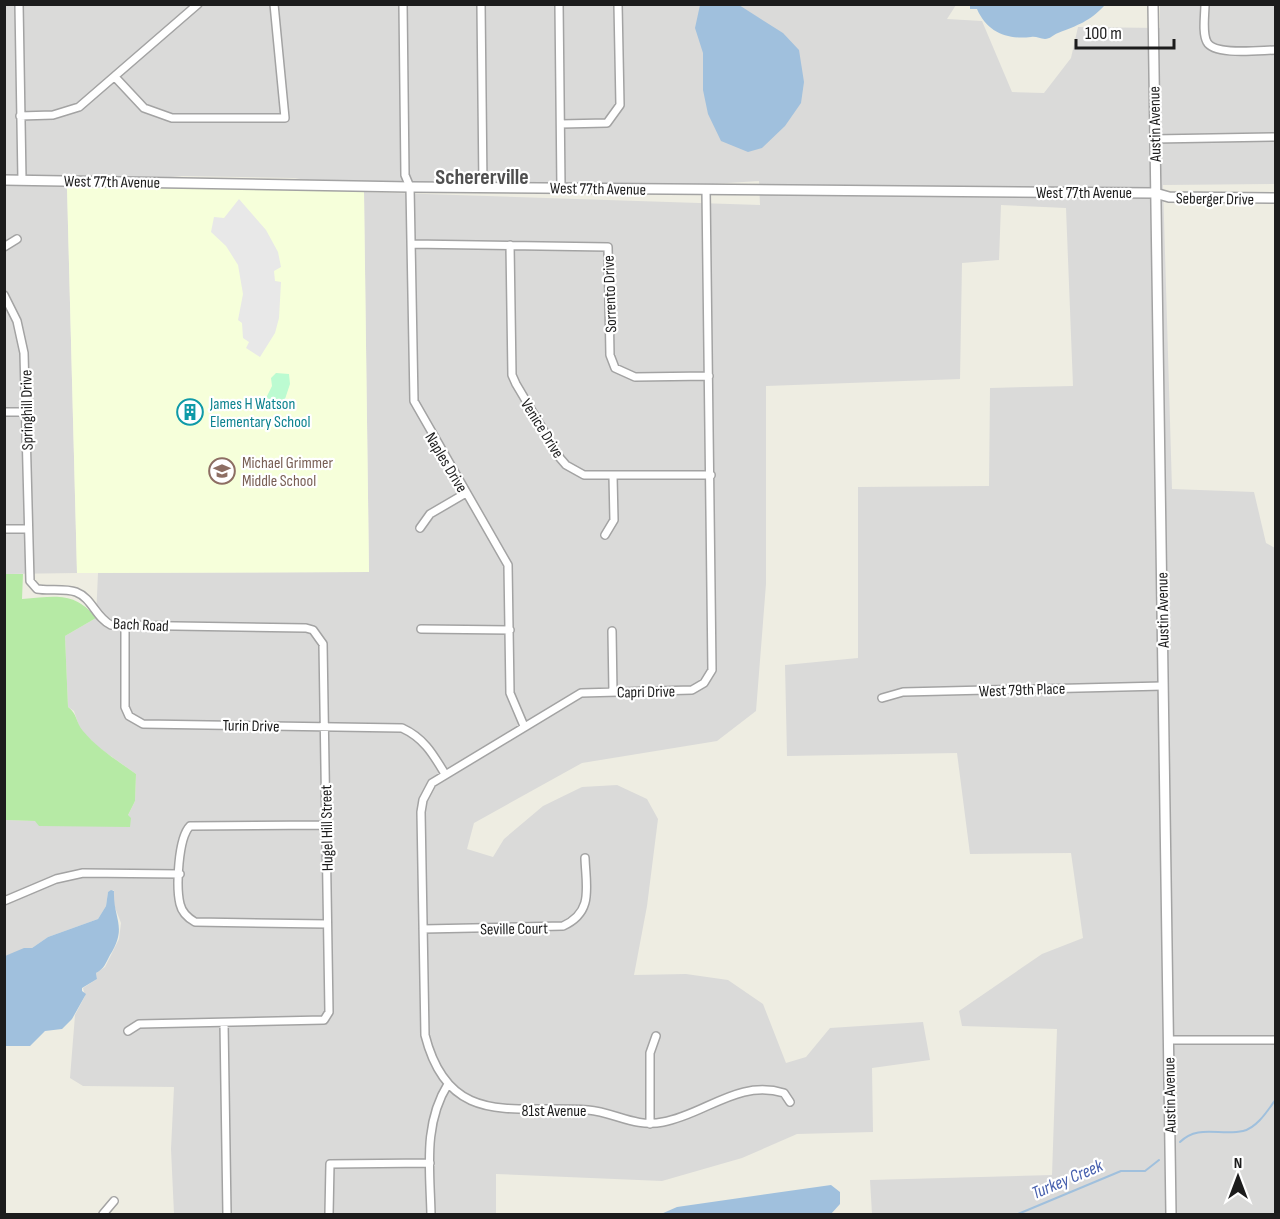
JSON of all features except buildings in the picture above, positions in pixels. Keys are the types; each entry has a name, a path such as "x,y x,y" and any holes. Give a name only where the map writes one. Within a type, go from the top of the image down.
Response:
{"street":[{"path":"19,4 22,180"},
{"path":"20,116 69,112 79,107 198,4"},
{"path":"115,77 144,108 172,118 285,118 274,4"},
{"name":"Naples Drive","path":"403,4 405,175 410,187 414,401 508,565 510,693 524,726"},
{"path":"481,4 483,187"},
{"path":"560,4 561,188"},
{"path":"561,124 607,123 620,105 618,4"},
{"name":"Austin Avenue","path":"1153,4 1171,1215"},
{"path":"1205,4 1205,40 1210,47 1220,51 1275,50"},
{"path":"1154,138 1275,137"},
{"name":"West 77th Avenue","path":"4,180 410,187 1155,193"},
{"name":"Capri Drive","path":"433,1059 424,1026 421,812 427,790 446,774 581,693 692,690 704,683 712,670 706,190"},
{"name":"Seberger Drive","path":"1155,193 1169,197 1275,198"},
{"path":"4,247 17,239"},
{"name":"Sorrento Drive","path":"411,244 608,247 610,355 615,368 635,377 709,376"},
{"name":"Venice Drive","path":"510,245 511,364 516,384 566,465 584,475 711,475"},
{"name":"Springhill Drive","path":"4,295 17,321 24,353 28,529"},
{"path":"4,412 26,412"},
{"path":"605,535 614,520 613,476"},
{"path":"420,528 430,514 466,493"},
{"path":"4,529 28,529"},
{"name":"Bach Road","path":"28,529 30,580 36,589 74,591 86,598 103,621 125,626 306,628 319,636"},
{"name":"Turin Drive","path":"125,626 125,707 134,721 143,724 402,728 417,735 427,744 446,774"},
{"path":"421,629 510,630"},
{"path":"612,631 613,692"},
{"name":"Hugel Hill Street","path":"224,1023 324,1020 329,1012 323,644 319,636"},
{"name":"West 79th Place","path":"882,698 903,692 1163,686"},
{"path":"326,825 190,826 181,839 180,903 187,918 195,922 327,924"},
{"name":"Seville Court","path":"423,929 563,926 580,916 585,906 585,858"},
{"path":"4,901 56,879 82,873 180,874"},
{"path":"128,1031 139,1024 224,1023 227,1215"},
{"path":"650,1124 650,1053 656,1036"},
{"path":"1168,1040 1275,1040"},
{"name":"81st Avenue","path":"433,1059 448,1084 465,1096 491,1108 590,1110 632,1122 650,1124 682,1117 726,1095 753,1089 771,1089 784,1093 790,1102"},
{"path":"431,1215 430,1133 434,1111 448,1084"},
{"path":"329,1215 330,1164 430,1163"},
{"path":"103,1215 114,1201"}],"shaded area":[{"path":"5,5 956,5 947,19 982,21 1012,92 1044,93 1071,58 1078,27 1160,28 1160,5 1275,5 1275,184 1163,185 1172,489 1254,492 1266,543 1275,548 1275,1214 872,1214 870,1180 1052,1175 1057,1029 962,1026 959,1011 1042,954 1083,938 1071,853 970,854 957,753 787,756 785,665 858,658 858,487 989,486 990,388 1073,386 1066,208 1001,205 999,260 962,263 960,379 766,386 766,584 756,711 717,741 582,763 474,823 467,849 493,857 504,839 543,806 582,787 617,785 647,799 658,819 647,906 634,975 686,974 728,980 763,1004 786,1063 806,1057 830,1028 923,1022 930,1060 872,1068 873,1132 797,1134 742,1158 662,1181 496,1174 496,1214 174,1214 171,1149 174,1087 83,1086 70,1078 75,1015 85,996 83,988 97,979 96,973 105,967 119,939 121,923 114,905 114,890 108,892 106,906 98,919 48,937 32,948 5,956 5,820 35,821 128,815 135,801 136,774 98,747 80,729 74,711 68,707 65,636 96,618 98,573 369,572 364,192 760,205 759,181 681,186 313,181 294,178 183,176 147,179 5,177"},
{"path":"5,184 67,187 77,573 5,574"},
{"name":"Michael Grimmer Middle School","path":"67,187 181,189 273,187 364,192 369,572 77,573"},
{"path":"239,199 266,230 278,252 281,267 274,271 275,281 281,282 279,318 275,333 260,357 246,348 249,342 243,338 242,323 238,320 243,294 238,265 226,246 211,232 214,217 224,218"},
{"path":"276,373 289,374 290,384 283,405 266,398 272,386 271,378"}],"green space":[{"path":"4,574 23,574 22,599 63,597 71,599 88,609 96,618 65,636 68,707 81,728 95,743 136,774 135,801 128,815 131,818 130,827 39,826 35,821 5,820"}],"water":[{"path":"970,4 1105,5 1083,22 1045,39 1006,36 999,33 986,24 977,9 970,9"},
{"path":"700,5 739,5 783,33 799,50 804,82 801,103 785,126 762,148 748,152 721,141 708,114 703,90 703,53 695,28"},
{"path":"114,891 118,937 104,966 96,973 97,979 82,988 86,994 72,1019 62,1029 45,1031 30,1046 5,1046 5,956 24,948 32,948 48,937 98,919 106,906 108,892"},
{"path":"831,1185 840,1192 840,1204 831,1214 661,1214 677,1207"}],"waterway":[{"name":"Turkey Creek","path":"1180,1142 1194,1133 1234,1132 1248,1129 1262,1118 1276,1099"},
{"name":"Turkey Creek","path":"1018,1214 1121,1171 1145,1171 1159,1160"}],"place":[{"name":"James H Watson Elementary School","path":"190,412"},
{"name":"Michael Grimmer Middle School","path":"222,471"}],"district":[{"name":"Schererville","path":"482,176"}]}
